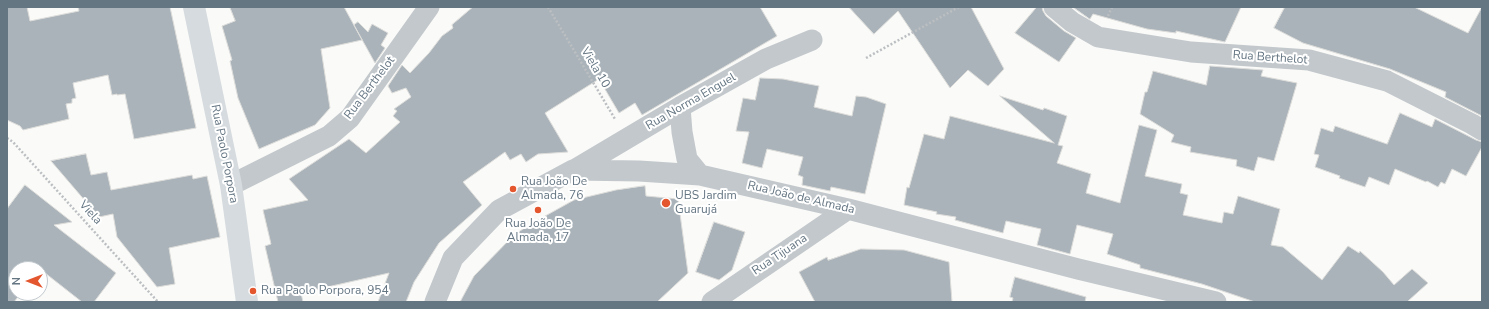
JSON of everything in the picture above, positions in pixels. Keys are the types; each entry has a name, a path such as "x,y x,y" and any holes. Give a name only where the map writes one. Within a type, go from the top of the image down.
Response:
{"street":[{"name":"Rua Paolo Porpora","path":"194,7 231,185 247,302"},
{"name":"Rua Berthelot","path":"231,185 329,136 350,118 429,7"},
{"name":"Rua Berthelot","path":"1054,7 1072,22 1098,37 1192,52 1309,60 1387,81 1482,130"},
{"name":"Rua Norma Enguel","path":"573,170 680,107 766,60 812,40"},
{"path":"680,107 682,132 687,159 700,175"},
{"name":"Rua João de Almada","path":"435,302 453,258 499,210 573,170 639,170 700,175 848,209 1078,269 1216,302"},
{"name":"Rua Tijuana","path":"712,302 848,209"}],"path":[{"name":"Viela 10","path":"548,7 627,139"},
{"path":"866,58 959,7"},
{"name":"Viela","path":"7,138 13,142 158,302"}],"building":[{"path":"7,7 27,7 30,21 79,11 78,7 170,7 196,128 134,139 125,94 112,95 108,75 73,83 76,98 72,99 72,103 66,104 69,119 23,130 20,126 7,120"},
{"path":"230,7 344,7 362,40 321,49 330,108 315,125 259,149 238,98 230,61 232,60 222,26 235,21"},
{"path":"473,7 760,7 777,36 642,115 635,103 619,113 599,79 545,113 568,152 538,154 526,162 521,154 510,160 505,152 463,182 482,205 439,243 414,282 406,302 378,302 389,273 301,293 303,302 278,302 265,246 271,244 263,210 308,200 289,179 349,139 366,153 400,122 393,116 397,111 394,109 411,97 406,88 392,93 388,86 402,65 410,73 429,53 442,36 453,28 452,25"},
{"path":"849,7 971,7 1004,69 988,86 968,70 950,88 898,11 874,34"},
{"path":"1037,7 1042,7 1046,16 1064,31 1076,38 1059,62 1015,33"},
{"path":"1073,7 1241,7 1225,42 1176,31 1176,33 1147,29 1093,14 1090,19"},
{"path":"1285,7 1414,7 1468,33 1482,7 1482,116 1445,97 1446,92 1390,69 1303,43 1274,28"},
{"path":"358,22 368,32 372,24 388,33 381,45 385,48 375,63 354,25"},
{"path":"1210,66 1263,70 1261,76 1297,83 1274,161 1258,157 1254,171 1236,166 1237,160 1190,152 1191,147 1171,142 1174,135 1140,114 1145,92 1147,92 1153,71 1206,85"},
{"path":"760,78 783,79 819,86 814,107 852,116 856,96 866,97 886,104 865,194 831,187 830,191 802,185 803,177 798,175 803,157 767,149 762,168 742,163 749,132 736,131 743,98 755,100"},
{"path":"1000,96 1067,116 1058,145 1063,146 1057,163 1091,174 1086,193 1120,203 1139,125 1157,130 1145,176 1182,184 1180,193 1188,195 1183,215 1222,223 1224,212 1233,214 1238,196 1280,209 1271,245 1283,247 1322,280 1348,246 1359,253 1360,251 1383,272 1394,285 1412,269 1428,283 1408,301 1409,302 1255,302 1202,284 1140,268 1140,265 1107,254 1113,234 1077,225 1070,254 1037,245 1041,229 1006,221 1003,233 955,220 956,217 936,214 937,212 904,205 907,187 909,188 924,134 944,139 950,116 1054,143"},
{"path":"1400,113 1432,127 1435,119 1482,142 1482,147 1466,176 1452,169 1445,184 1441,182 1438,187 1427,181 1426,182 1395,169 1389,185 1369,177 1365,187 1339,178 1340,176 1315,167 1319,155 1314,154 1321,128 1333,132 1335,126 1387,144"},
{"path":"86,154 91,175 107,172 111,190 192,175 193,179 207,176 220,237 169,248 175,284 157,287 117,237 113,214 99,217 51,161"},
{"path":"25,185 72,222 54,225 116,273 94,302 82,302 48,275 48,261 8,261 8,301 15,301 7,302 7,209"},
{"path":"645,186 646,196 678,199 688,273 657,302 460,302 474,276 514,235 529,225 574,200 616,190"},
{"path":"714,222 745,232 732,270 719,280 696,272"},
{"path":"861,249 904,250 949,262 952,302 815,302 799,272 827,257 828,260"},
{"path":"1015,277 1086,297 1085,302 1012,302 1013,298 1010,297"}],"place":[{"name":"Rua João De Almada, 76","path":"513,189"},
{"name":"UBS Jardim Guarujá","path":"666,203"},
{"name":"Rua João De Almada, 17","path":"538,210"},
{"name":"Rua Paolo Porpora, 954","path":"253,291"}]}
